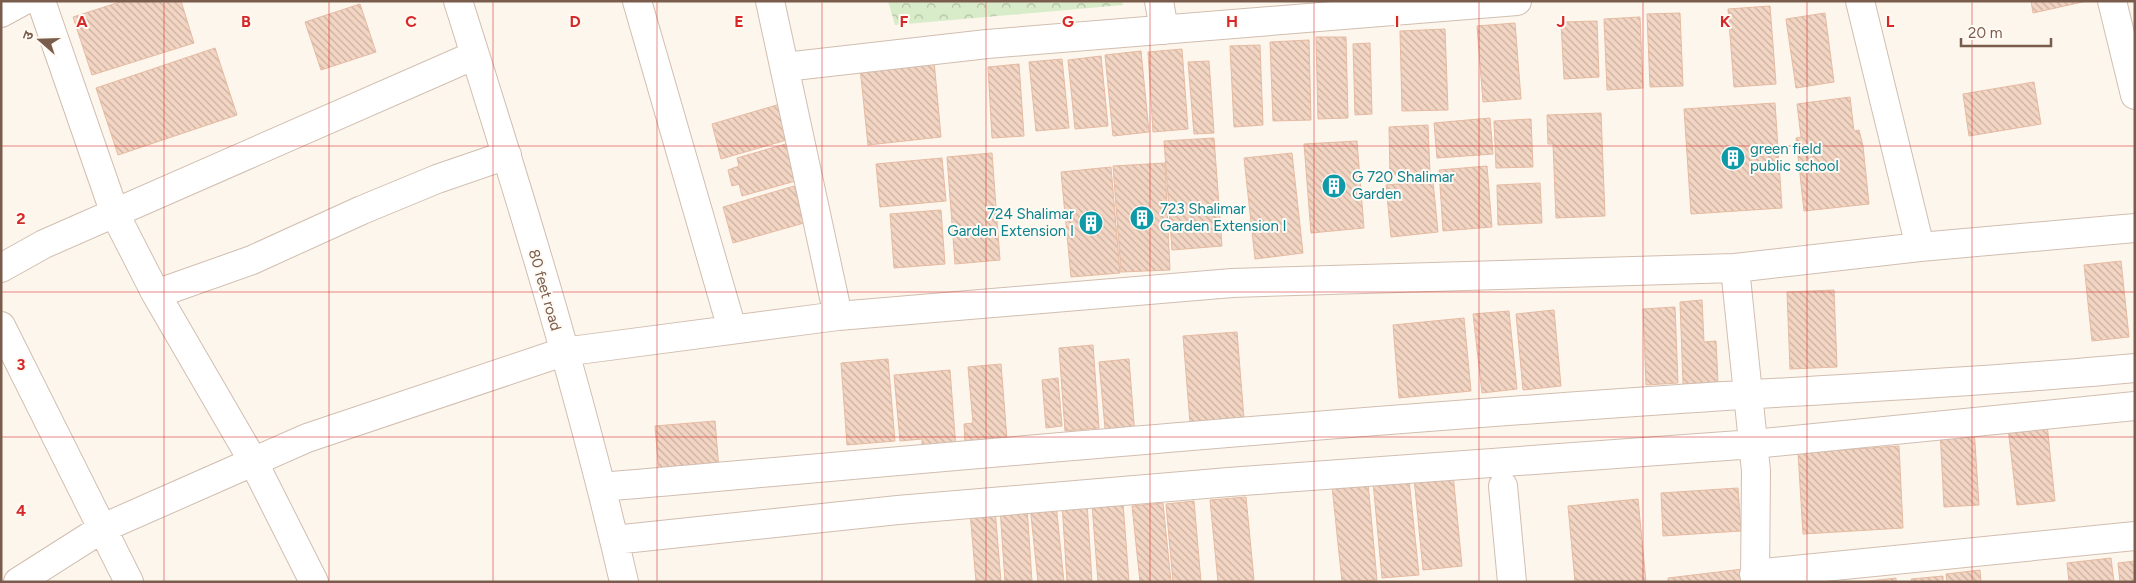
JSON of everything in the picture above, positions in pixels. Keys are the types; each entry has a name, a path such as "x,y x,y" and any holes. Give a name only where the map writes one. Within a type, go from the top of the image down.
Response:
{"street":[{"path":"1,13 23,1"},
{"path":"40,1 115,214 156,294 253,461 314,582"},
{"name":"80 feet road","path":"458,1 507,154 602,487 624,582"},
{"path":"637,1 732,329"},
{"path":"770,1 838,316"},
{"path":"1159,1 1164,30"},
{"path":"785,68 987,44 1164,30 1395,6 1517,1"},
{"path":"1860,1 1920,247"},
{"path":"2112,1 2135,95"},
{"path":"1,268 44,244 475,55"},
{"path":"156,294 252,260 370,207 507,154"},
{"path":"18,582 103,528 253,461 308,438 563,352 838,316 1232,283 1736,268 1920,247 2135,228"},
{"path":"1736,268 1756,471 1754,578 2135,536"},
{"path":"1,326 129,582"},
{"path":"602,487 991,452 2038,377 2135,368"},
{"path":"614,540 898,510 1753,441 2135,406"},
{"path":"1503,486 1512,582"}],"green space":[{"path":"888,1 1122,1 1123,5 895,25"}],"building":[{"path":"123,1 181,1 194,43 92,75 73,17"},
{"path":"2031,1 2087,1 2033,13"},
{"path":"360,4 376,52 321,70 305,22"},
{"path":"1770,6 1776,84 1734,87 1728,9"},
{"path":"1680,13 1683,86 1650,87 1647,14"},
{"path":"1825,13 1834,82 1796,88 1786,19"},
{"path":"1640,17 1643,88 1607,90 1604,19"},
{"path":"1597,21 1599,77 1564,79 1561,22"},
{"path":"1515,23 1521,99 1483,102 1477,26"},
{"path":"1445,29 1448,110 1402,111 1400,31"},
{"path":"1316,37 1346,37 1348,118 1318,119"},
{"path":"1309,40 1311,120 1273,121 1270,42"},
{"path":"1370,43 1372,114 1355,115 1353,44"},
{"path":"1260,45 1263,125 1234,127 1230,46"},
{"path":"215,48 237,115 118,155 96,88"},
{"path":"1182,49 1188,129 1153,132 1148,52"},
{"path":"1141,51 1149,132 1113,136 1105,55"},
{"path":"1101,56 1108,126 1075,129 1068,60"},
{"path":"1062,59 1069,128 1036,131 1029,62"},
{"path":"934,61 941,137 868,145 860,68"},
{"path":"1209,61 1214,133 1194,134 1188,62"},
{"path":"1019,64 1024,136 992,138 988,67"},
{"path":"2034,82 2041,124 1969,136 1963,94"},
{"path":"1850,97 1854,131 1859,130 1863,146 1869,204 1804,211 1796,138 1801,137 1797,104"},
{"path":"787,102 797,137 721,159 712,124"},
{"name":"green field public school","path":"1775,103 1782,208 1691,214 1684,109"},
{"path":"1601,113 1605,216 1556,218 1553,144 1548,144 1547,115"},
{"path":"1490,118 1493,154 1437,158 1434,123"},
{"path":"1531,119 1533,167 1496,168 1494,121"},
{"path":"1428,125 1430,173 1390,175 1389,127"},
{"path":"1214,138 1222,246 1172,250 1164,141"},
{"name":"G 720 Shalimar Garden","path":"1357,141 1364,228 1311,233 1304,144"},
{"path":"789,143 799,180 742,196 739,184 732,186 728,170 739,166 737,158"},
{"path":"992,153 1000,260 955,264 947,157"},
{"path":"1292,153 1303,253 1255,259 1244,158"},
{"path":"942,158 946,201 880,207 876,164"},
{"name":"723 Shalimar Garden Extension I","path":"1165,163 1170,270 1121,272 1113,166"},
{"path":"1487,166 1492,227 1443,231 1439,170"},
{"name":"724 Shalimar Garden Extension I","path":"1111,167 1120,273 1071,277 1061,172"},
{"path":"1433,181 1438,232 1391,237 1386,185"},
{"path":"1540,183 1542,223 1498,225 1497,185"},
{"path":"794,186 804,223 733,243 723,207"},
{"path":"941,210 945,264 894,268 890,214"},
{"path":"2121,261 2129,337 2092,341 2084,265"},
{"path":"1834,290 1837,367 1790,369 1787,292"},
{"path":"1702,300 1704,342 1716,341 1718,382 1683,384 1680,302"},
{"path":"1675,307 1678,383 1646,385 1643,309"},
{"path":"1554,310 1561,386 1523,390 1516,314"},
{"path":"1509,311 1517,389 1482,393 1473,314"},
{"path":"1464,318 1471,391 1399,398 1393,325"},
{"path":"1237,332 1244,419 1190,423 1183,336"},
{"path":"1093,345 1099,428 1065,431 1059,348"},
{"path":"888,359 895,441 847,445 841,363"},
{"path":"1129,359 1135,436 1106,439 1099,362"},
{"path":"1001,364 1007,439 965,442 964,424 973,423 968,367"},
{"path":"950,370 956,449 922,452 922,439 900,441 894,375"},
{"path":"1058,378 1062,426 1046,428 1042,380"},
{"path":"715,421 719,469 659,473 655,426"},
{"path":"2047,424 2055,501 2017,505 2008,428"},
{"path":"1974,428 1979,505 1944,507 1940,430"},
{"path":"1899,446 1903,528 1803,534 1798,453"},
{"path":"1453,474 1462,566 1423,570 1414,478"},
{"path":"1409,479 1419,575 1382,578 1373,482"},
{"path":"1368,483 1377,580 1342,582 1332,486"},
{"path":"1738,488 1741,531 1663,536 1661,493"},
{"path":"1246,497 1254,580 1218,582 1210,500"},
{"path":"1638,499 1646,582 1575,582 1568,506"},
{"path":"1194,501 1201,582 1173,582 1166,504"},
{"path":"1087,502 1092,582 1067,582 1062,503"},
{"path":"1123,503 1129,582 1098,582 1092,505"},
{"path":"1163,503 1171,582 1140,582 1132,506"},
{"path":"1056,504 1064,582 1038,582 1030,506"},
{"path":"1027,506 1032,582 1005,582 1000,508"},
{"path":"995,509 1001,582 976,582 970,512"},
{"path":"2111,558 2114,582 2069,582 2067,563"},
{"path":"2135,561 2135,582 2120,582 2118,563"},
{"path":"1743,569 1745,582 1668,582 1668,578"},
{"path":"1980,570 1981,582 1947,582 1946,574"},
{"path":"1943,576 1943,582 1912,582 1911,579"},
{"path":"1896,578 1896,582 1860,582"}],"place":[{"name":"green field public school","path":"1733,158"},
{"name":"G 720 Shalimar Garden","path":"1334,186"},
{"name":"723 Shalimar Garden Extension I","path":"1142,218"},
{"name":"724 Shalimar Garden Extension I","path":"1091,223"}]}
